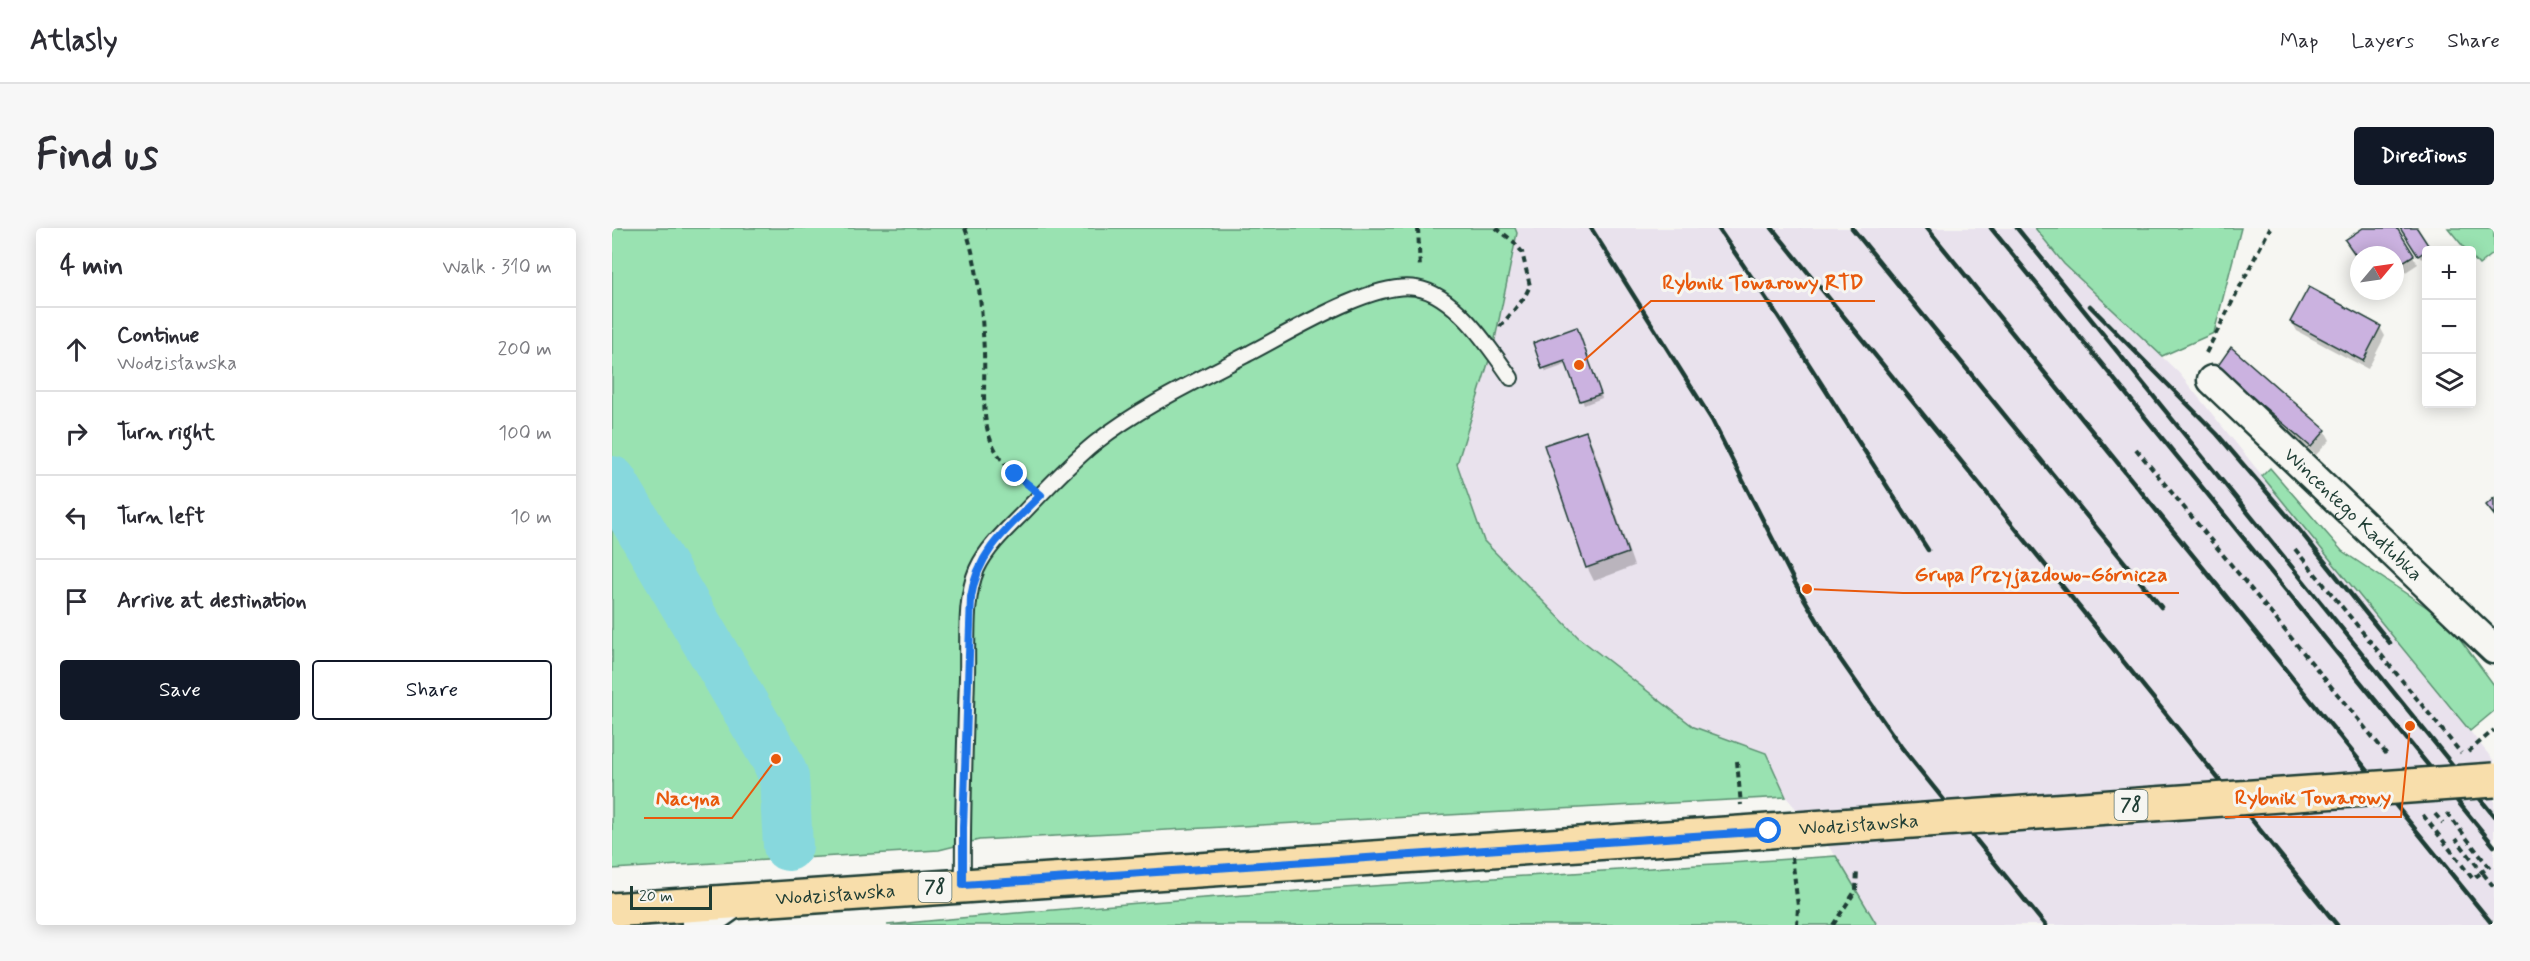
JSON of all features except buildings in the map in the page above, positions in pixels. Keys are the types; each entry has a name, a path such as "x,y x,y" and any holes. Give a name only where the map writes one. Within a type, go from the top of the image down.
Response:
{"main road":[{"name":"Wodzisławska","path":"629,914 732,902 963,885 1780,841 2494,780"}],"street":[{"name":"Wincentego Kadłubka","path":"2212,380 2494,649"},
{"path":"699,925 732,902"}],"lane":[{"path":"963,885 968,636 974,579 989,550 1095,443 1160,399 1322,315 1399,287 1417,288 1434,293 1441,298 1485,341 1511,378"}],"path":[{"path":"965,228 976,270 984,351 986,429 1004,462 1041,495"},
{"path":"1417,288 1421,251 1418,228"},
{"path":"1485,341 1503,325 1524,298 1530,286 1522,252 1513,241 1496,228"},
{"path":"2212,380 2214,376 2204,355 2270,228"},
{"path":"2136,449 2394,763"},
{"path":"2295,549 2463,756 2494,730"},
{"path":"1737,761 1742,812"},
{"path":"2416,806 2473,879 2489,867 2446,812"},
{"path":"2456,839 2494,886"},
{"path":"1780,841 1798,906 1797,925"},
{"path":"1833,925 1856,890 1857,870"}],"shaded area":[{"path":"1515,228 2035,228 2064,264 2178,372 2494,761 2494,925 1877,925 1836,856 1786,797 1766,753 1694,727 1579,638 1484,541 1456,464 1494,344 1517,233"}],"green space":[{"path":"612,228 1515,228 1517,233 1494,344 1457,464 1484,541 1579,638 1694,727 1766,753 1786,797 979,840 939,850 612,869"},
{"path":"2035,228 2241,228 2214,333 2162,356 2064,264"},
{"path":"2448,228 2494,228 2494,253 2479,265 2476,262 2476,246 2463,246"},
{"path":"2270,468 2342,551 2446,620 2494,685 2494,711 2470,731 2262,476"},
{"path":"1836,856 1877,925 887,925 1243,895"}],"waterway":[{"path":"612,481 776,759 784,777 788,846"}],"railway":[{"path":"1591,228 1712,420 1795,583 1840,659 1902,748 2045,925"},
{"path":"1718,228 1778,316 1928,550"},
{"path":"1772,228 2337,925"},
{"path":"1852,228 2161,607"},
{"path":"1927,228 2493,925"},
{"path":"1991,228 2494,846"},
{"path":"2017,228 2494,816"},
{"path":"2090,306 2217,434 2296,526 2390,643"}],"place":[{"name":"Rybnik Towarowy RTD","path":"1579,365"},
{"name":"Grupa Przyjazdowo-Górnicza","path":"1807,589"},
{"name":"Rybnik Towarowy","path":"2410,726"},
{"name":"Nacyna","path":"776,759"}],"route":[{"path":"1015,474 1041,495 1001,536 982,560 974,579 968,636 963,885 1769,831"}]}
